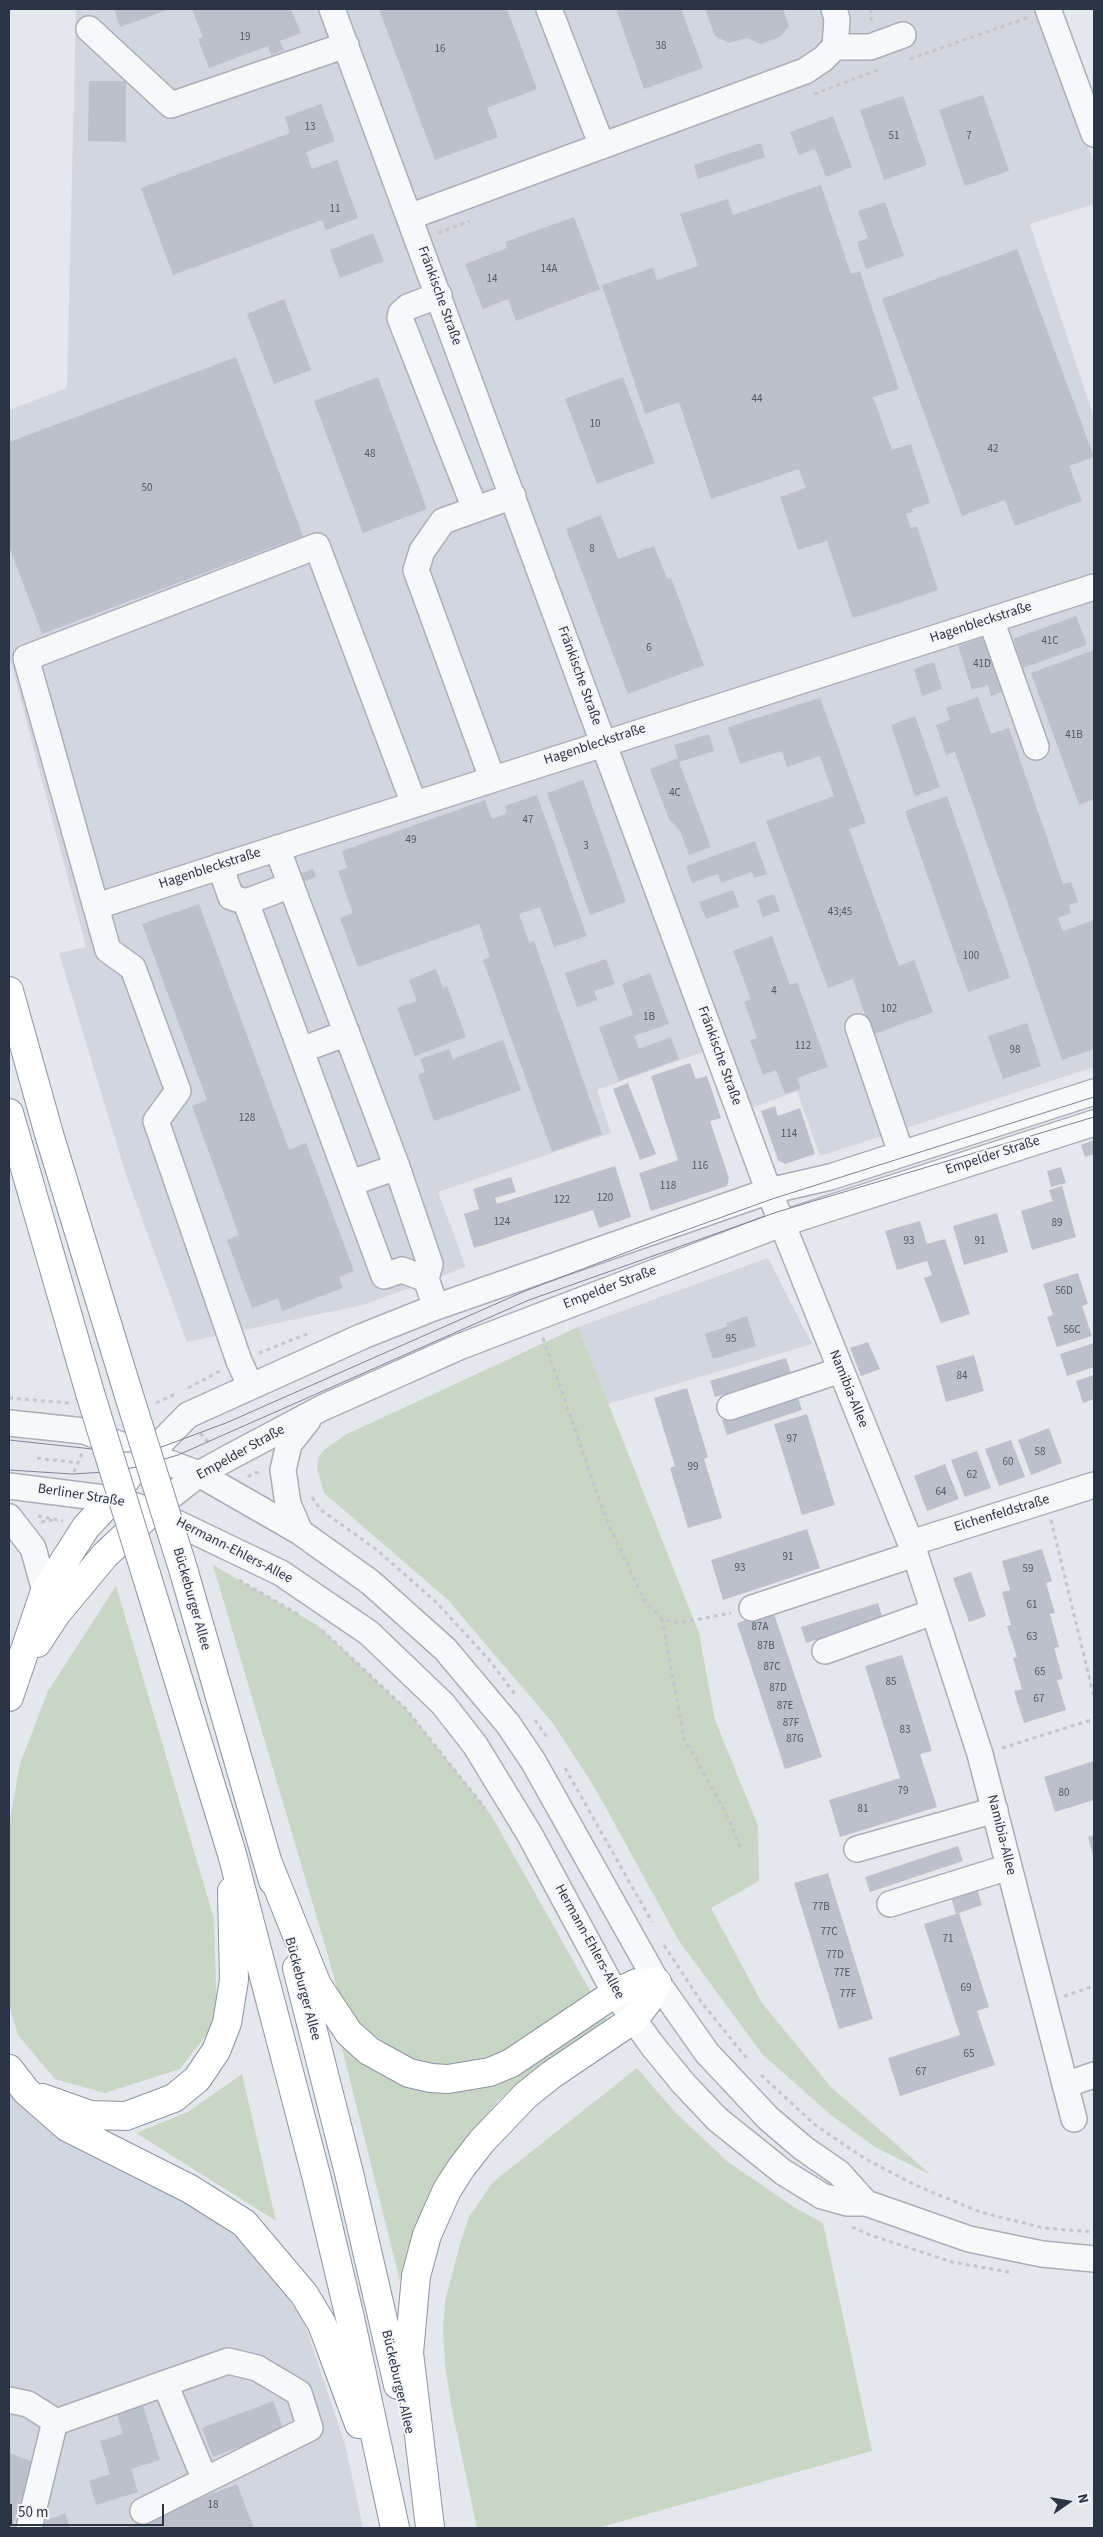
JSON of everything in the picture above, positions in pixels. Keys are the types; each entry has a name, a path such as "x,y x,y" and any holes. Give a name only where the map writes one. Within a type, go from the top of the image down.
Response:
{"highway":[{"name":"Bückeburger Allee","path":"9,991 49,1134 184,1572 268,1863 350,2173 430,2528"},
{"path":"9,1113 90,1392 232,1854 319,2188 350,2318 395,2528"},
{"path":"13,1684 45,1591 86,1527 112,1498"},
{"path":"13,1684 56,1614 123,1537 152,1511"},
{"path":"26,2091 90,2115 126,2116 174,2098 197,2079 216,2051 227,2023 234,1980 232,1854"},
{"path":"268,1863 317,1985 322,1993 349,2032 369,2051 409,2073 431,2078 448,2079 490,2072 517,2058 615,1993 637,1984 657,1982 648,2002 634,2019 551,2075 502,2118 460,2168 447,2190 427,2235 416,2276 409,2353 430,2528"},
{"path":"9,2069 26,2091 67,2127 190,2189 244,2223 304,2294 322,2324 389,2501"}],"street":[{"name":"Fränkische Straße","path":"332,9 782,1224"},
{"path":"550,9 602,146"},
{"path":"410,217 805,72 823,59 835,47 837,19 834,9"},
{"path":"1048,10 1094,134"},
{"path":"89,29 171,105 346,45"},
{"path":"835,47 870,47 903,35"},
{"path":"439,295 403,310 400,318 475,509"},
{"path":"492,778 416,570 422,551 443,520 513,496"},
{"path":"250,1385 239,1361 156,1121 178,1091 133,968 108,950 26,658 317,546 414,804"},
{"name":"Hagenbleckstraße","path":"97,906 492,778 1094,587"},
{"path":"991,620 1036,747"},
{"path":"277,848 397,1166 430,1264 426,1280 436,1307"},
{"path":"220,866 231,897 246,902 291,885"},
{"path":"246,902 384,1276 402,1270 426,1280"},
{"path":"858,1027 901,1154"},
{"path":"301,1050 347,1033"},
{"path":"112,1498 149,1454 188,1414 250,1385 436,1307 769,1191 830,1177 1094,1092"},
{"name":"Empelder Straße","path":"152,1511 199,1474 228,1458 322,1408 459,1347 782,1224 1094,1124"},
{"path":"351,1184 397,1166"},
{"name":"Namibia-Allee","path":"782,1224 913,1549 934,1612 980,1754 1074,2119"},
{"path":"730,1407 840,1370"},
{"path":"300,1532 288,1504 283,1470 288,1444 301,1426 322,1408"},
{"path":"9,1423 89,1432 199,1474 300,1532 370,1582 445,1649 508,1724 554,1798 657,1982 707,2053 768,2118 803,2148 839,2173 866,2203"},
{"path":"89,1432 112,1498 123,1537"},
{"name":"Eichenfeldstraße","path":"913,1549 1047,1500 1094,1485"},
{"name":"Berliner Straße","path":"9,1486 112,1498 152,1511"},
{"name":"Hermann-Ehlers-Allee","path":"152,1511 281,1573 332,1606 397,1658 443,1704 475,1745 530,1835 615,1993 683,2083 717,2118 751,2148 783,2172 822,2196 847,2203 866,2203 969,2239 1042,2254 1094,2259"},
{"path":"9,1518 33,1548 45,1591"},
{"path":"752,1608 913,1549"},
{"path":"825,1651 934,1612"},
{"path":"857,1849 995,1810"},
{"path":"890,1904 1009,1867"},
{"path":"1065,2085 1094,2075"},
{"path":"18,2402 55,2421 70,2418 234,2361 257,2368 299,2393 310,2428 143,2511"},
{"path":"165,2384 205,2480"},
{"path":"29,2528 55,2421"}],"path":[{"path":"906,60 1048,10"},
{"path":"805,97 888,67"},
{"path":"418,240 474,220"},
{"path":"534,1339 550,1332"},
{"path":"542,1335 607,1521 644,1600 662,1619 684,1738 728,1817 740,1847"},
{"path":"188,1414 209,1443 228,1458 254,1473 229,1490"},
{"path":"57,1519 89,1432"},
{"path":"37,1458 79,1463"},
{"path":"308,1492 321,1510 377,1550 436,1603 490,1661 518,1698"},
{"path":"1047,1500 1094,1697"},
{"path":"662,1619 679,1623 752,1608"},
{"path":"530,1713 551,1744"},
{"path":"980,1754 1094,1719"},
{"path":"560,1760 655,1927"},
{"path":"659,1936 702,2003 754,2068"},
{"path":"1043,2002 1094,1986"},
{"path":"760,2074 814,2124 864,2158 915,2185 980,2212 1044,2228 1094,2232"}],"shaded area":[{"path":"76,9 1038,9 1094,163 1094,204 1030,224 1094,418 1094,1067 820,1156 797,1091 736,1114 711,1049 597,1090 611,1133 438,1192 466,1267 363,1305 187,1342 126,1175 59,953 86,947 9,655 9,410 67,388"},
{"path":"768,1258 812,1344 608,1404 578,1327"},
{"path":"9,2093 47,2126 99,2160 170,2195 232,2231 258,2256 303,2319 346,2448 363,2528 9,2528"}],"green space":[{"path":"578,1327 699,1633 715,1720 758,1826 759,1881 711,1908 762,2003 831,2087 931,2175 875,2147 831,2115 763,2055 679,1941 595,1788 552,1722 447,1599 324,1493 317,1468 319,1457 323,1451 345,1435"},
{"path":"213,1565 317,1625 406,1709 491,1815 598,2005 448,2079 349,2033"},
{"path":"116,1586 214,1919 217,2021 180,2069 105,2093 55,2079 18,2035 9,2005 9,1824 20,1764 48,1691"},
{"path":"603,2014 607,2021 520,2082 498,2101 453,2155 418,2222 408,2247 400,2281 341,2044 361,2061 384,2075 408,2085 430,2089"},
{"path":"637,2068 676,2113 728,2162 794,2207 823,2223 872,2451 598,2528 477,2528 451,2405 445,2364 443,2330 445,2301 469,2217 493,2182"},
{"path":"242,2074 276,2221 136,2133 188,2112"}],"building":[{"path":"114,9 170,9 120,27"},
{"path":"192,9 291,9 301,33 280,41 284,50 271,55 268,46 209,68 198,39 203,37"},
{"path":"379,9 507,9 537,89 487,108 498,137 435,160"},
{"path":"616,9 681,9 703,68 644,89"},
{"path":"705,9 783,9 789,26 780,37 760,44 747,38 729,43 715,36"},
{"path":"89,81 126,81 126,142 88,141"},
{"path":"983,95 1009,171 965,186 939,110"},
{"path":"903,96 927,165 884,180 860,110"},
{"path":"321,104 335,141 306,152 312,169 337,160 358,218 326,230 322,220 173,275 141,188 290,133 285,117"},
{"path":"833,116 852,167 826,177 815,149 799,155 790,132"},
{"path":"761,143 765,157 698,179 694,165"},
{"path":"821,185 851,274 860,271 899,389 873,397 892,450 911,444 930,503 912,509 913,512 906,514 911,528 917,526 938,590 853,618 827,541 798,550 780,497 806,488 799,469 711,499 679,402 645,414 602,285 653,268 657,280 698,266 680,214 728,199 733,215"},
{"path":"885,202 904,256 866,269 857,242 868,238 858,211"},
{"path":"574,217 600,289 516,321 508,299 483,309 465,264 507,248 505,242"},
{"path":"373,233 384,261 340,278 330,250"},
{"path":"1017,249 1094,457 1069,466 1082,501 1015,526 1005,500 962,516 882,299"},
{"path":"284,299 311,370 274,384 247,314"},
{"path":"236,357 303,536 42,634 9,546 9,442"},
{"path":"378,377 427,509 363,533 314,401"},
{"path":"623,377 655,463 597,484 565,399"},
{"path":"601,515 618,559 654,546 667,579 671,578 704,665 628,694 566,529"},
{"path":"1076,616 1087,645 1023,668 1013,639"},
{"path":"990,635 1008,690 991,696 988,685 972,690 958,646"},
{"path":"1094,650 1094,799 1079,805 1031,673"},
{"path":"934,662 942,689 922,696 914,669"},
{"path":"978,697 991,734 1009,728 1063,884 1071,882 1078,902 1069,905 1071,913 1058,918 1063,931 1094,920 1094,1049 1062,1060 955,752 946,755 936,725 950,720 946,708"},
{"path":"820,698 866,823 849,829 899,966 914,960 933,1012 872,1035 853,979 828,988 766,821 834,796 820,756 787,767 782,751 740,764 728,727"},
{"path":"915,716 940,787 915,796 891,725"},
{"path":"709,734 714,751 679,762 711,847 689,855 679,829 669,819 650,769 678,758 674,745"},
{"path":"583,780 626,902 590,915 547,793"},
{"path":"537,795 587,936 554,947 540,907 519,914 529,942 534,941 602,1134 552,1152 483,960 490,957 479,924 358,967 340,918 353,913 338,871 347,868 342,851 485,800 492,819 507,813 505,806"},
{"path":"947,796 1010,978 968,992 905,811"},
{"path":"755,841 767,874 754,878 752,872 721,883 718,874 692,883 686,866"},
{"path":"313,869 316,877 302,882 299,874"},
{"path":"733,890 739,907 706,919 699,902"},
{"path":"774,894 780,911 763,917 757,900"},
{"path":"199,904 289,1150 306,1143 354,1271 339,1277 343,1288 282,1311 278,1298 252,1308 227,1240 239,1235 192,1106 207,1100 142,924"},
{"path":"772,936 790,985 797,982 828,1067 797,1078 801,1089 785,1094 776,1070 763,1075 750,1040 757,1038 744,1002 751,999 733,951"},
{"path":"606,959 615,984 594,991 597,1000 577,1007 565,973"},
{"path":"436,969 443,988 447,986 466,1037 415,1056 397,1008 417,1001 409,980"},
{"path":"650,973 669,1024 634,1036 639,1049 671,1037 679,1059 619,1081 599,1027 633,1015 622,984"},
{"path":"1027,1023 1041,1066 1003,1079 988,1036"},
{"path":"503,1040 521,1090 434,1121 418,1075 425,1072 420,1059 449,1049 453,1059"},
{"path":"690,1063 696,1079 707,1076 721,1118 710,1121 729,1178 727,1186 651,1211 639,1173 678,1160 651,1076"},
{"path":"628,1083 656,1154 640,1160 613,1089"},
{"path":"775,1106 778,1116 800,1108 815,1154 785,1164 778,1160 761,1111"},
{"path":"1094,1140 1094,1154 1085,1157 1081,1145"},
{"path":"615,1166 631,1217 599,1228 593,1210 474,1248 464,1214 479,1209 473,1189 511,1177 516,1192 495,1198 497,1204"},
{"path":"1061,1167 1066,1183 1051,1187 1047,1171"},
{"path":"1062,1186 1076,1237 1032,1250 1021,1211 1053,1201 1049,1190"},
{"path":"997,1213 1008,1252 964,1265 953,1226"},
{"path":"920,1221 927,1244 945,1239 970,1314 941,1323 924,1278 932,1275 927,1261 897,1270 885,1231"},
{"path":"1078,1273 1088,1304 1082,1306 1092,1336 1057,1347 1047,1317 1053,1315 1043,1284"},
{"path":"747,1316 756,1346 713,1359 705,1334 728,1326 726,1323"},
{"path":"868,1342 880,1369 861,1376 850,1348"},
{"path":"1094,1343 1094,1367 1067,1376 1060,1354"},
{"path":"974,1355 984,1391 946,1402 936,1366"},
{"path":"786,1358 791,1373 715,1397 710,1381"},
{"path":"1094,1375 1094,1399 1083,1403 1076,1381"},
{"path":"687,1388 708,1457 704,1459 722,1518 688,1528 670,1468 675,1466 654,1398"},
{"path":"797,1395 802,1410 727,1435 722,1420"},
{"path":"807,1414 835,1505 802,1515 774,1424"},
{"path":"1049,1428 1062,1463 1031,1475 1018,1440"},
{"path":"1011,1440 1025,1477 999,1486 985,1449"},
{"path":"977,1451 991,1488 965,1497 951,1460"},
{"path":"945,1464 959,1499 927,1511 914,1476"},
{"path":"807,1529 820,1568 723,1600 711,1560"},
{"path":"1042,1549 1052,1581 1046,1583 1055,1613 1050,1614 1059,1647 1054,1648 1063,1679 1057,1680 1066,1710 1024,1723 1014,1691 1022,1689 1013,1658 1017,1657 1007,1626 1011,1625 1002,1592 1010,1590 1002,1561"},
{"path":"971,1572 986,1616 969,1622 953,1578"},
{"path":"878,1603 883,1619 806,1643 801,1627"},
{"path":"773,1611 822,1757 785,1769 737,1623"},
{"path":"902,1655 932,1751 920,1754 937,1807 840,1837 829,1800 900,1778 865,1666"},
{"path":"1094,1761 1094,1800 1055,1812 1044,1777"},
{"path":"1094,1835 1094,1859 1088,1837"},
{"path":"958,1846 963,1861 870,1892 865,1877"},
{"path":"828,1873 873,2019 839,2029 794,1883"},
{"path":"977,1889 982,1905 959,1913 989,2007 977,2011 995,2065 900,2096 888,2058 960,2035 924,1924 956,1914 951,1897"},
{"path":"273,2401 284,2430 213,2457 202,2428"},
{"path":"143,2406 160,2460 131,2469 138,2492 96,2505 89,2481 110,2474 100,2441 123,2434 117,2414"},
{"path":"9,2453 34,2462 12,2528 9,2528"},
{"path":"237,2484 254,2528 124,2528"},
{"path":"65,2513 70,2528 43,2528 41,2523"}],"tram line":[{"path":"9,1440 120,1452 141,1452 156,1449 226,1423 525,1291 656,1241 772,1199 1094,1097"},
{"path":"9,1470 72,1474 105,1472 137,1467 178,1455 529,1300 777,1212 1094,1117"}]}
